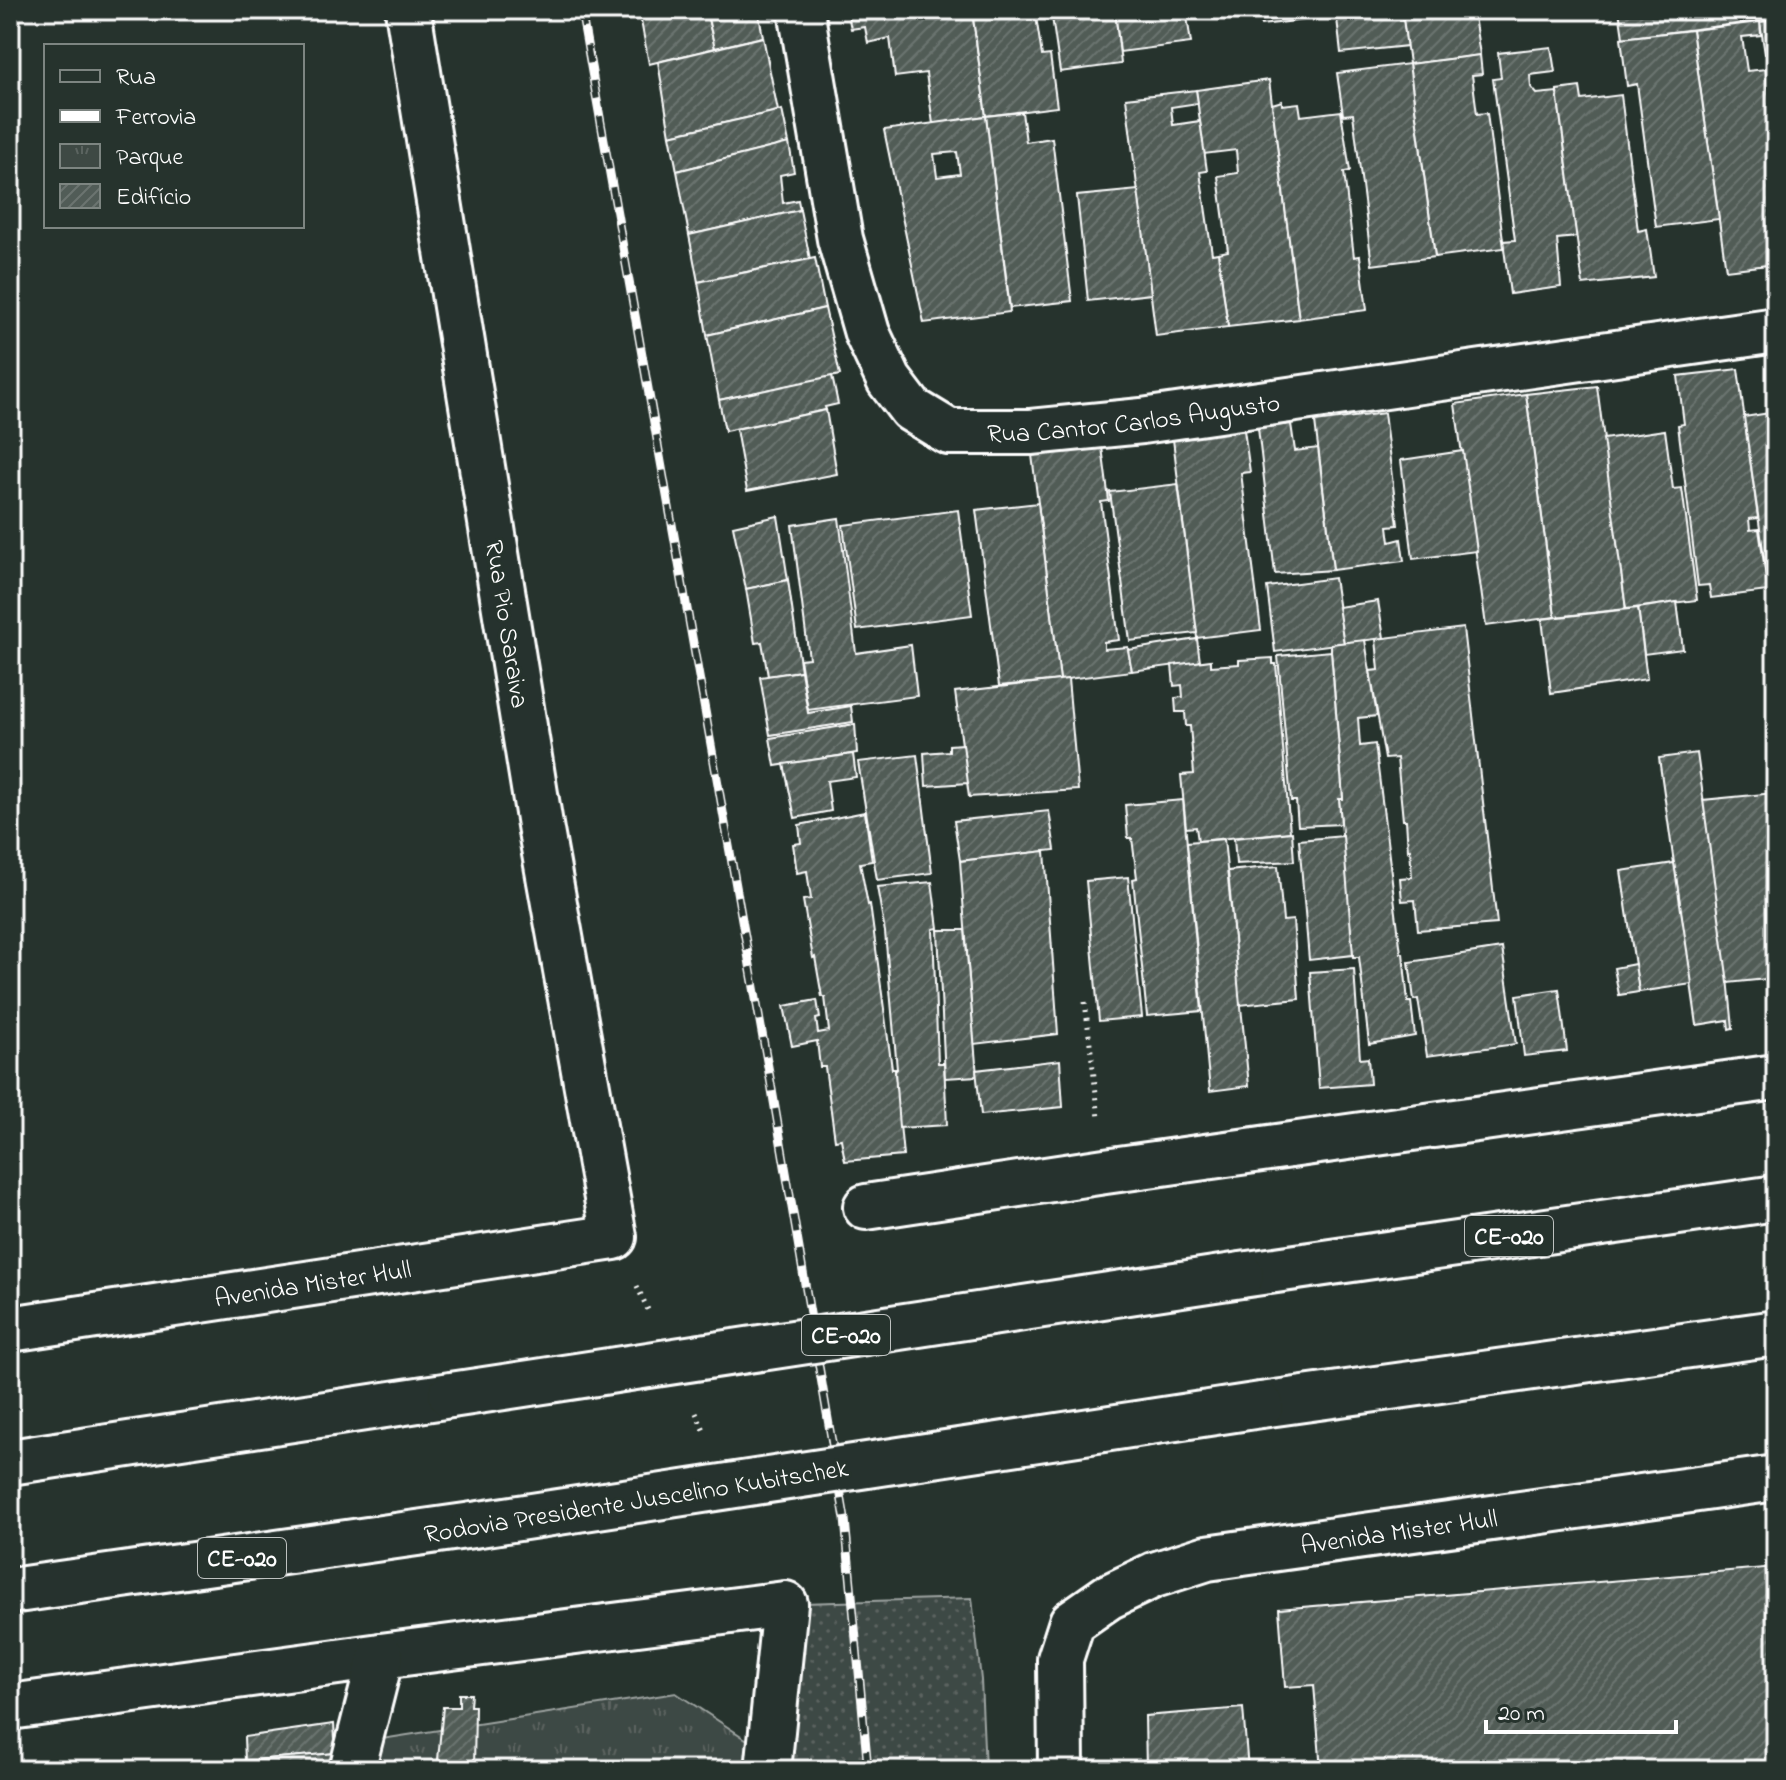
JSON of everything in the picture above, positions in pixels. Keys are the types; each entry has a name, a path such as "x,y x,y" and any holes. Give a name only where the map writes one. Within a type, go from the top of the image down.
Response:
{"main road":[{"name":"Rua Pio Saraiva","path":"408,10 541,831 614,1237"},
{"name":"Rua Cantor Carlos Augusto","path":"801,10 840,239 867,333 889,380 911,409 949,432 1031,432 1142,421 1776,330"},
{"path":"866,1207 1776,1077"},
{"name":"CE-020","path":"10,1462 1241,1275 1776,1198"},
{"name":"Avenida Mister Hull","path":"10,1329 614,1237"},
{"name":"Rodovia Presidente Juscelino Kubitschek","path":"10,1591 473,1525 1261,1405 1776,1333"},
{"name":"Avenida Mister Hull","path":"1061,1770 1060,1659 1072,1622 1108,1597 1154,1575 1207,1558 1776,1478"},
{"path":"10,1707 785,1604 768,1770"},
{"path":"352,1770 381,1656"}],"path":[{"path":"1085,1002 1105,1171"},
{"path":"614,1237 653,1322"},
{"path":"693,1406 706,1435"}],"green space":[{"path":"972,1598 981,1680 985,1770 791,1770 803,1603"},
{"path":"676,1693 793,1770 219,1770 242,1761"}],"building":[{"path":"639,10 706,10 715,48 649,64"},
{"path":"706,10 758,10 763,37 715,48"},
{"path":"847,10 972,10 986,116 933,124 926,73 895,77 890,38 868,43 865,27 851,29"},
{"path":"972,10 1035,10 1042,56 1050,55 1057,107 986,116"},
{"path":"1051,10 1115,10 1121,64 1060,72"},
{"path":"1115,10 1186,10 1191,43 1120,52"},
{"path":"1259,10 1329,10 1330,17 1261,25"},
{"path":"1336,10 1402,10 1407,46 1341,53"},
{"path":"1402,10 1469,10 1470,17 1474,16 1480,55 1409,64"},
{"path":"1619,10 1759,10 1760,21 1623,38"},
{"path":"1759,10 1776,10 1776,20 1760,22"},
{"path":"1776,20 1776,53 1765,54 1760,22"},
{"path":"1760,22 1761,35 1742,37 1747,71 1766,69 1775,137 1770,138 1776,184 1776,264 1726,270 1692,30"},
{"path":"1692,30 1719,219 1656,227 1637,84 1627,86 1621,38"},
{"path":"763,37 778,111 670,135 658,62"},
{"path":"1551,47 1555,72 1530,75 1531,87 1537,94 1557,92 1577,237 1557,239 1561,287 1510,294 1503,241 1515,240 1493,79 1501,78 1498,53"},
{"path":"1480,55 1482,74 1472,75 1477,114 1487,113 1504,248 1435,257 1409,64"},
{"path":"1409,64 1435,257 1372,265 1353,114 1343,115 1337,73"},
{"path":"1269,80 1299,319 1228,327 1218,253 1228,251 1218,176 1238,173 1236,150 1204,154 1196,90"},
{"path":"1580,87 1582,100 1621,95 1638,231 1647,229 1654,277 1583,285 1557,92"},
{"path":"1196,90 1198,103 1171,107 1173,125 1200,121 1207,171 1200,172 1212,254 1218,253 1228,327 1156,336 1126,98"},
{"path":"1282,101 1282,105 1299,103 1301,116 1341,111 1350,171 1344,172 1354,257 1360,256 1367,310 1299,319 1272,104"},
{"path":"782,110 789,143 677,171 670,135"},
{"path":"1022,112 1026,142 1052,138 1072,301 1010,308 986,116"},
{"path":"986,116 1010,312 924,323 884,130","holes":["957,152 960,174 937,177 934,154"]},
{"path":"789,143 794,172 780,175 783,203 798,200 800,210 689,235 677,171"},
{"path":"1138,190 1151,294 1088,301 1077,196"},
{"path":"800,210 810,259 698,282 689,235"},
{"path":"815,258 825,308 707,335 698,282"},
{"path":"825,308 840,375 719,400 707,335"},
{"path":"1738,369 1758,518 1749,519 1750,530 1759,529 1768,591 1711,598 1709,585 1698,586 1678,425 1684,424 1678,376"},
{"path":"832,376 838,404 825,407 826,410 725,431 719,400"},
{"path":"1597,386 1626,609 1555,617 1526,394"},
{"path":"1526,394 1555,617 1486,626 1455,404"},
{"path":"826,410 837,474 747,491 736,429"},
{"path":"1776,412 1776,562 1765,564 1744,417"},
{"path":"1384,413 1398,525 1388,526 1390,542 1401,539 1404,561 1333,570 1315,422"},
{"path":"1291,424 1295,451 1318,448 1333,570 1275,574 1258,428"},
{"path":"1244,430 1250,472 1241,473 1261,630 1197,638 1173,439"},
{"path":"1665,430 1673,489 1682,488 1697,600 1626,609 1603,439"},
{"path":"1102,447 1109,501 1101,502 1119,640 1104,642 1104,649 1128,647 1132,671 1060,680 1032,455"},
{"path":"1463,451 1477,551 1413,559 1401,460"},
{"path":"1178,484 1197,633 1130,641 1110,492"},
{"path":"1038,503 1060,680 999,686 976,510"},
{"path":"958,510 972,615 857,630 843,525"},
{"path":"778,516 788,580 746,589 733,526"},
{"path":"839,518 856,653 911,645 917,696 808,710 800,659 809,658 792,525"},
{"path":"1334,578 1344,643 1275,652 1267,587"},
{"path":"788,580 801,671 768,676 762,642 755,643 746,589"},
{"path":"1378,601 1384,638 1344,643 1338,607"},
{"path":"1677,602 1683,649 1644,654 1638,608"},
{"path":"1638,608 1647,679 1551,693 1542,619"},
{"path":"1463,628 1497,924 1418,930 1415,900 1402,901 1400,878 1412,877 1397,758 1385,759 1370,671 1379,670 1376,639"},
{"path":"1197,639 1200,662 1132,671 1128,650"},
{"path":"1365,640 1377,716 1358,718 1360,746 1375,744 1401,953 1415,1036 1369,1044 1359,957 1353,957 1339,799 1343,799 1331,651 1331,644"},
{"path":"1331,651 1343,799 1339,799 1341,824 1298,826 1296,801 1291,801 1278,656"},
{"path":"1273,658 1273,664 1276,664 1290,832 1198,841 1196,827 1186,828 1181,775 1194,774 1190,726 1186,726 1185,712 1176,712 1175,698 1183,697 1182,685 1174,686 1172,665 1211,660 1211,666"},
{"path":"801,671 808,713 851,706 853,722 770,735 760,677"},
{"path":"1068,679 1078,790 969,797 955,692"},
{"path":"855,724 857,753 775,766 770,738"},
{"path":"1776,734 1776,784 1769,735"},
{"path":"963,744 968,783 926,786 924,753 949,751 949,745"},
{"path":"1697,753 1728,978 1733,1028 1729,1029 1728,1020 1697,1025 1659,758"},
{"path":"853,754 856,777 827,781 831,811 795,818 784,764"},
{"path":"917,755 932,873 877,880 858,762"},
{"path":"1774,793 1776,978 1728,983 1703,800"},
{"path":"1183,800 1202,1011 1147,1016 1133,879 1137,878 1125,805"},
{"path":"1049,811 1055,850 960,861 954,821"},
{"path":"865,812 872,861 860,863 870,904 892,1069 897,1069 903,1156 845,1161 841,1139 835,1140 825,1067 820,1067 817,1041 792,1046 784,1006 817,1000 820,1018 816,1019 818,1033 829,1031 825,997 822,997 813,958 803,900 811,899 807,871 797,873 793,844 801,843 799,825"},
{"path":"1292,832 1294,861 1236,864 1234,838"},
{"path":"1343,836 1353,955 1309,960 1299,840"},
{"path":"1224,839 1249,1086 1210,1091 1187,842"},
{"path":"1045,851 1058,1034 974,1044 960,861"},
{"path":"1674,863 1692,984 1639,992 1621,871"},
{"path":"1278,866 1283,921 1293,920 1299,999 1240,1005 1228,871"},
{"path":"1128,877 1142,1017 1099,1021 1086,881"},
{"path":"932,882 938,928 933,929 938,1063 944,1063 947,1125 899,1128 885,932 877,887"},
{"path":"938,930 965,930 977,1076 945,1078"},
{"path":"1502,948 1516,1044 1427,1056 1409,962"},
{"path":"1635,964 1639,992 1619,995 1614,968"},
{"path":"1354,969 1360,1059 1368,1058 1370,1084 1319,1088 1310,972"},
{"path":"1559,989 1567,1051 1524,1056 1517,995"},
{"path":"1060,1060 1063,1107 981,1115 976,1070"},
{"path":"1776,1567 1776,1770 1321,1770 1314,1685 1285,1687 1279,1609"},
{"path":"459,1694 471,1694 470,1706 475,1706 474,1770 437,1770 443,1707 459,1707"},
{"path":"1243,1708 1248,1770 1146,1770 1145,1716"},
{"path":"334,1724 336,1753 245,1761 244,1737"},
{"path":"336,1753 344,1770 206,1770 207,1764"}],"railway":[{"path":"581,10 845,1519 868,1770"}]}
